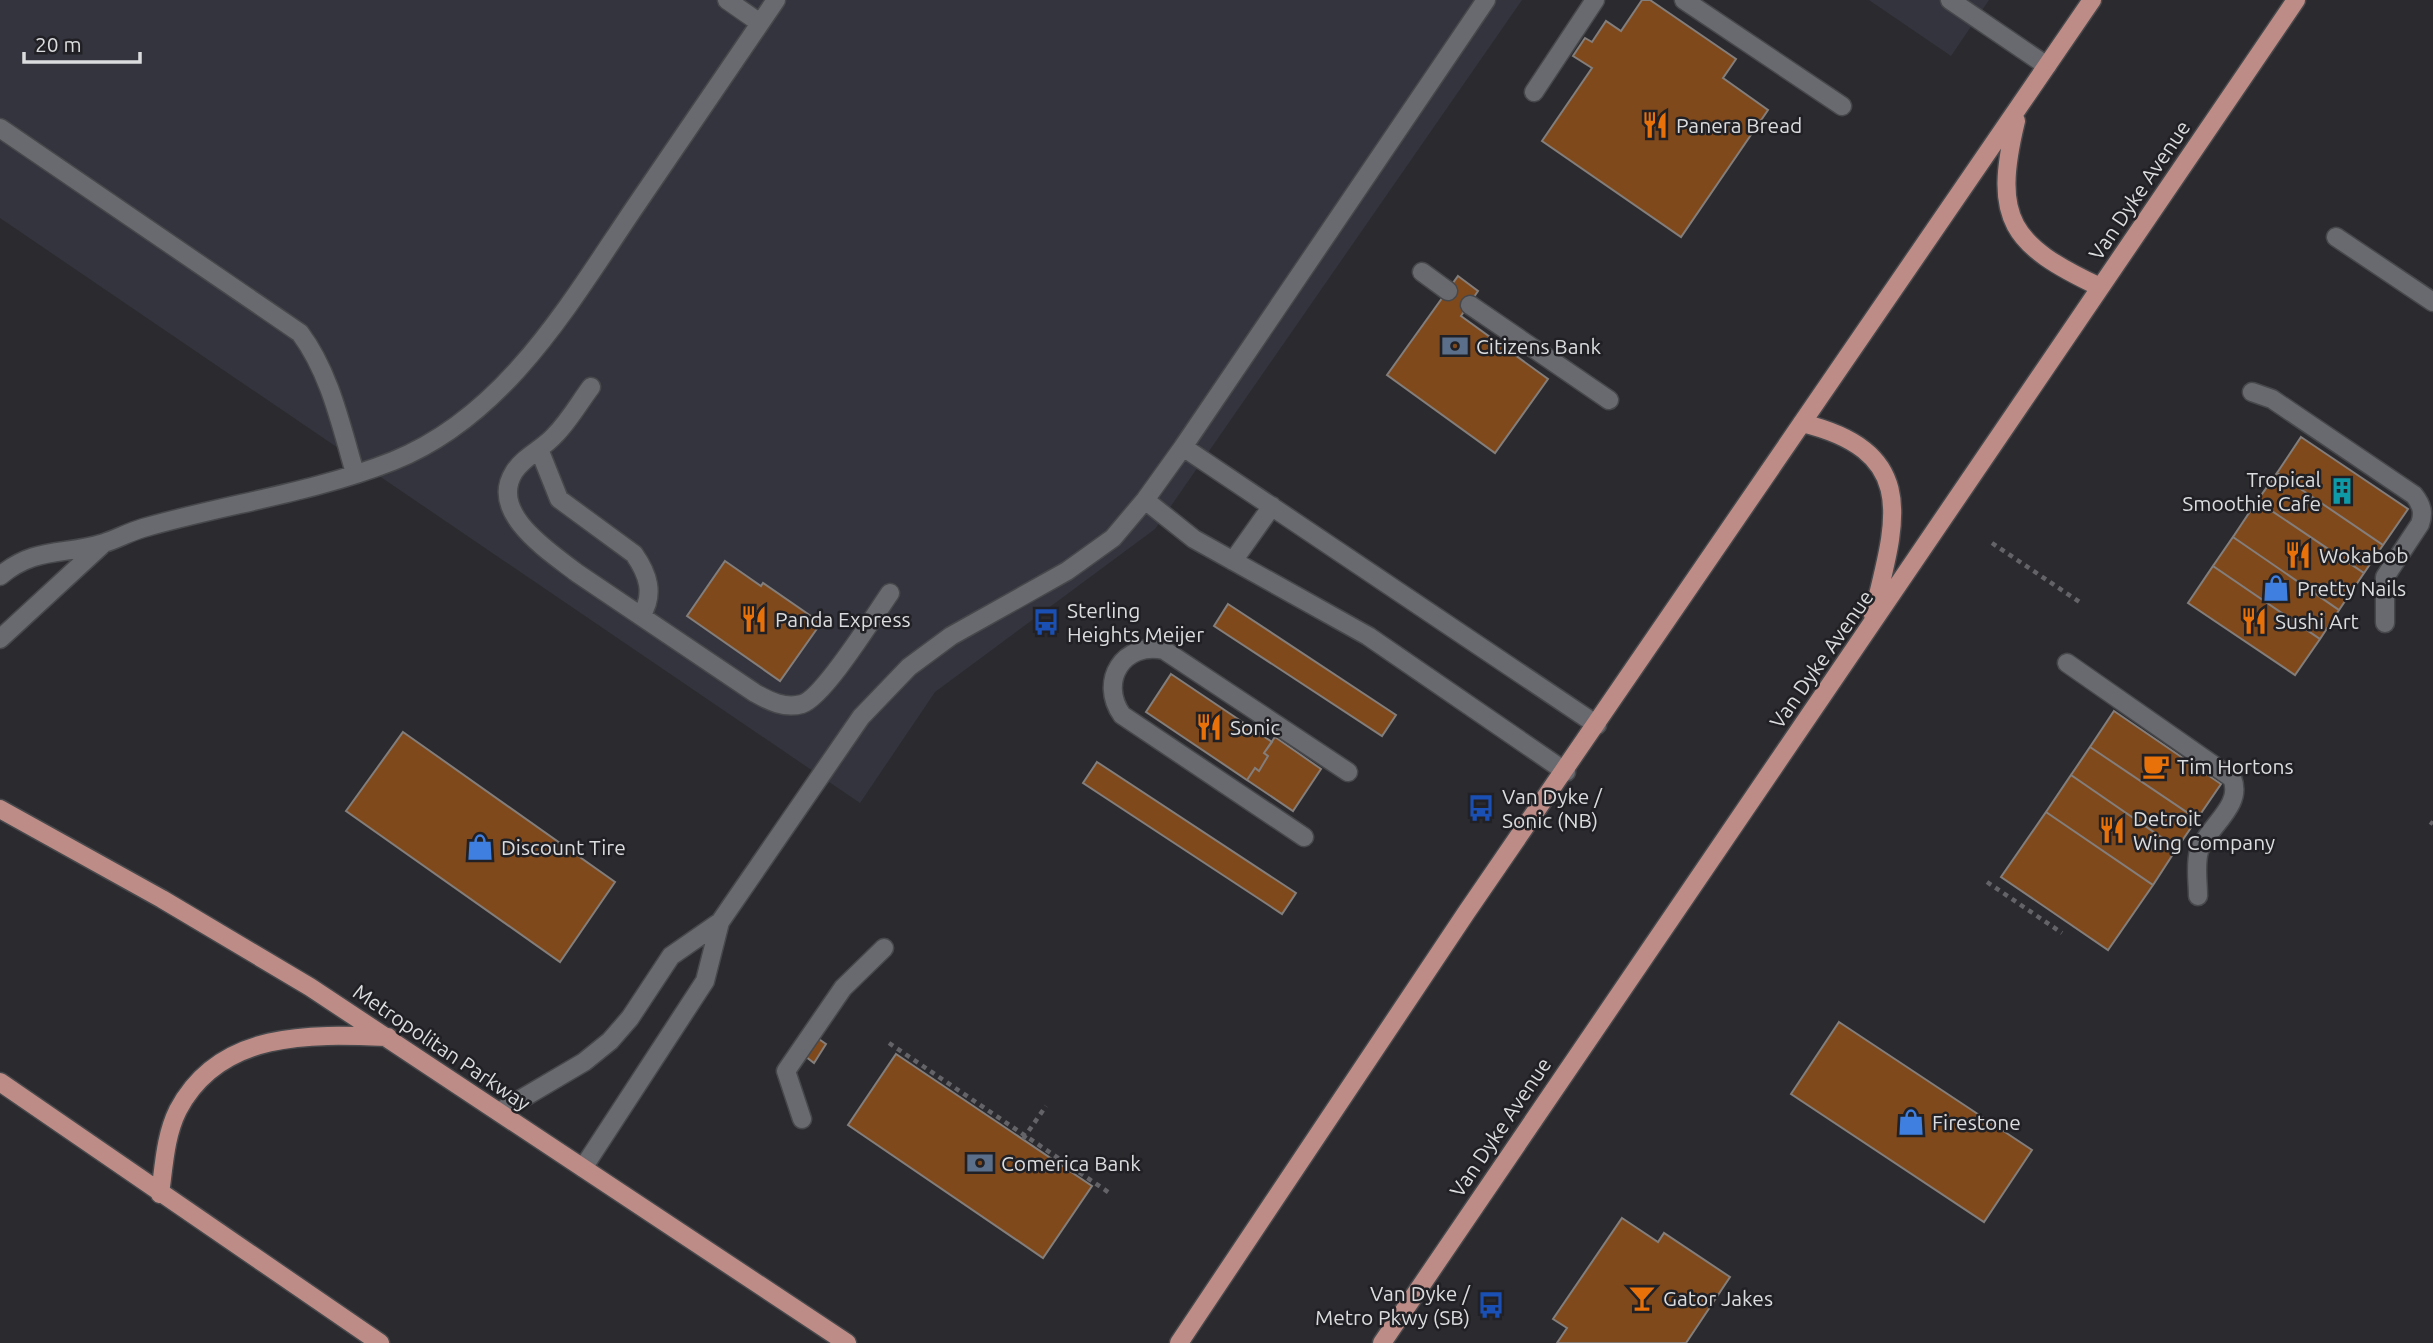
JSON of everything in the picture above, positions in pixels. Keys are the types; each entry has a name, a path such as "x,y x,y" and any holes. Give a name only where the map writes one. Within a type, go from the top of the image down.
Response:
{"main road":[{"path":"1179,1343 1459,924 1566,772 2092,0"},
{"name":"Van Dyke Avenue","path":"1382,1343 2296,0"},
{"path":"2018,111 2007,154 2005,193 2013,226 2029,246 2100,287"},
{"path":"1802,423 1832,430 1859,443 1875,458 1886,478 1892,504 1891,542 1869,629"},
{"name":"Metropolitan Parkway","path":"0,808 228,937 388,1037 847,1343"},
{"path":"160,1194 167,1142 177,1112 195,1082 224,1059 265,1043 316,1034 388,1037"},
{"path":"0,1082 380,1343"}],"lane":[{"path":"727,0 760,23"},
{"path":"0,576 34,554 103,544 141,528 280,497 355,473 411,453 456,427 491,396 536,349 776,0"},
{"path":"583,1168 705,981 720,922 841,743 884,691 951,636 1068,572 1112,538 1145,500 1486,0"},
{"path":"1534,92 1595,0"},
{"path":"1684,0 1842,106"},
{"path":"1950,0 2047,66"},
{"path":"0,128 300,333 312,349 328,387 355,473"},
{"path":"2336,237 2433,302"},
{"path":"1422,272 1448,291"},
{"path":"1470,305 1609,400"},
{"path":"591,387 565,424 515,471 508,485 511,509 530,533 552,554 755,693 788,706 806,703 823,687 890,593"},
{"path":"2252,392 2272,399 2414,495 2419,502 2422,509 2420,524 2385,577 2385,623"},
{"path":"1183,447 1597,725"},
{"path":"539,449 559,499 634,554 642,566 649,592 648,604 641,615"},
{"path":"1145,500 1194,539 1368,636 1566,772"},
{"path":"1233,561 1272,506"},
{"path":"0,639 103,544"},
{"path":"1304,837 1122,715 1113,702 1111,685 1117,669 1131,654 1149,646 1164,650 1348,772"},
{"path":"2067,663 2232,778 2235,785 2233,800 2198,853 2198,896"},
{"path":"499,1112 584,1062 610,1041 630,1018 671,956 720,922"},
{"path":"802,1119 786,1071 843,988 884,948"}],"path":[{"path":"1992,543 2081,603"},
{"path":"1987,882 2062,933"},
{"path":"888,1043 1111,1194"},
{"path":"1024,1137 1046,1105"}],"shaded area":[{"path":"0,0 1522,0 1155,529 935,692 860,803 0,218"},
{"path":"1869,0 1989,0 1951,56"}],"building":[{"name":"Panera Bread","path":"1642,0 1650,0 1736,59 1723,78 1768,110 1681,237 1542,141 1592,68 1573,56 1585,38 1592,42 1606,21 1621,31"},
{"name":"Citizens Bank","path":"1458,276 1478,291 1461,316 1548,379 1495,453 1387,375"},
{"name":"Tropical Smoothie Cafe","path":"2301,437 2408,509 2383,545 2277,473"},
{"path":"2277,473 2383,545 2364,573 2257,501"},
{"name":"Wokabob","path":"2257,501 2364,573 2339,610 2233,537"},
{"name":"Pretty Nails","path":"2233,537 2339,610 2320,639 2213,566"},
{"name":"Panda Express","path":"725,561 761,586 763,583 821,623 780,681 687,616"},
{"name":"Sushi Art","path":"2213,566 2320,639 2295,675 2188,603"},
{"path":"1228,604 1396,715 1382,736 1214,626"},
{"name":"Sonic","path":"1171,674 1272,742 1264,753 1268,756 1259,771 1255,768 1247,780 1146,712"},
{"name":"Tim Hortons","path":"2114,711 2221,784 2197,819 2090,747"},
{"name":"Discount Tire","path":"403,732 615,882 560,962 346,811"},
{"path":"1275,737 1321,769 1293,811 1247,780 1255,768 1259,771 1268,756 1264,753"},
{"path":"2090,747 2197,819 2177,848 2071,775"},
{"path":"1097,762 1296,893 1282,914 1083,783"},
{"name":"Detroit Wing Company","path":"2071,775 2177,848 2153,885 2046,812"},
{"path":"2046,812 2153,885 2108,950 2001,877"},
{"name":"Firestone","path":"1839,1022 2032,1150 1984,1222 1791,1094"},
{"path":"813,1035 826,1044 814,1063 801,1053"},
{"name":"Comerica Bank","path":"896,1054 1092,1186 1043,1258 848,1125"},
{"name":"Gator Jakes","path":"1622,1218 1658,1242 1664,1233 1730,1277 1686,1343 1557,1343 1567,1328 1553,1319"}],"place":[{"name":"Panera Bread","path":"1655,125"},
{"name":"Citizens Bank","path":"1455,346"},
{"name":"Tropical Smoothie Cafe","path":"2342,491"},
{"name":"Wokabob","path":"2298,555"},
{"name":"Pretty Nails","path":"2276,588"},
{"name":"Panda Express","path":"754,619"},
{"name":"Sushi Art","path":"2254,621"},
{"name":"Sterling Heights Meijer","path":"1046,622"},
{"name":"Sonic","path":"1209,727"},
{"name":"Tim Hortons","path":"2156,766"},
{"name":"Van Dyke / Sonic (NB)","path":"1481,808"},
{"name":"Detroit Wing Company","path":"2112,830"},
{"name":"Discount Tire","path":"480,847"},
{"name":"Firestone","path":"1911,1122"},
{"name":"Comerica Bank","path":"980,1163"},
{"name":"Gator Jakes","path":"1642,1298"},
{"name":"Van Dyke / Metro Pkwy (SB)","path":"1491,1305"}]}
